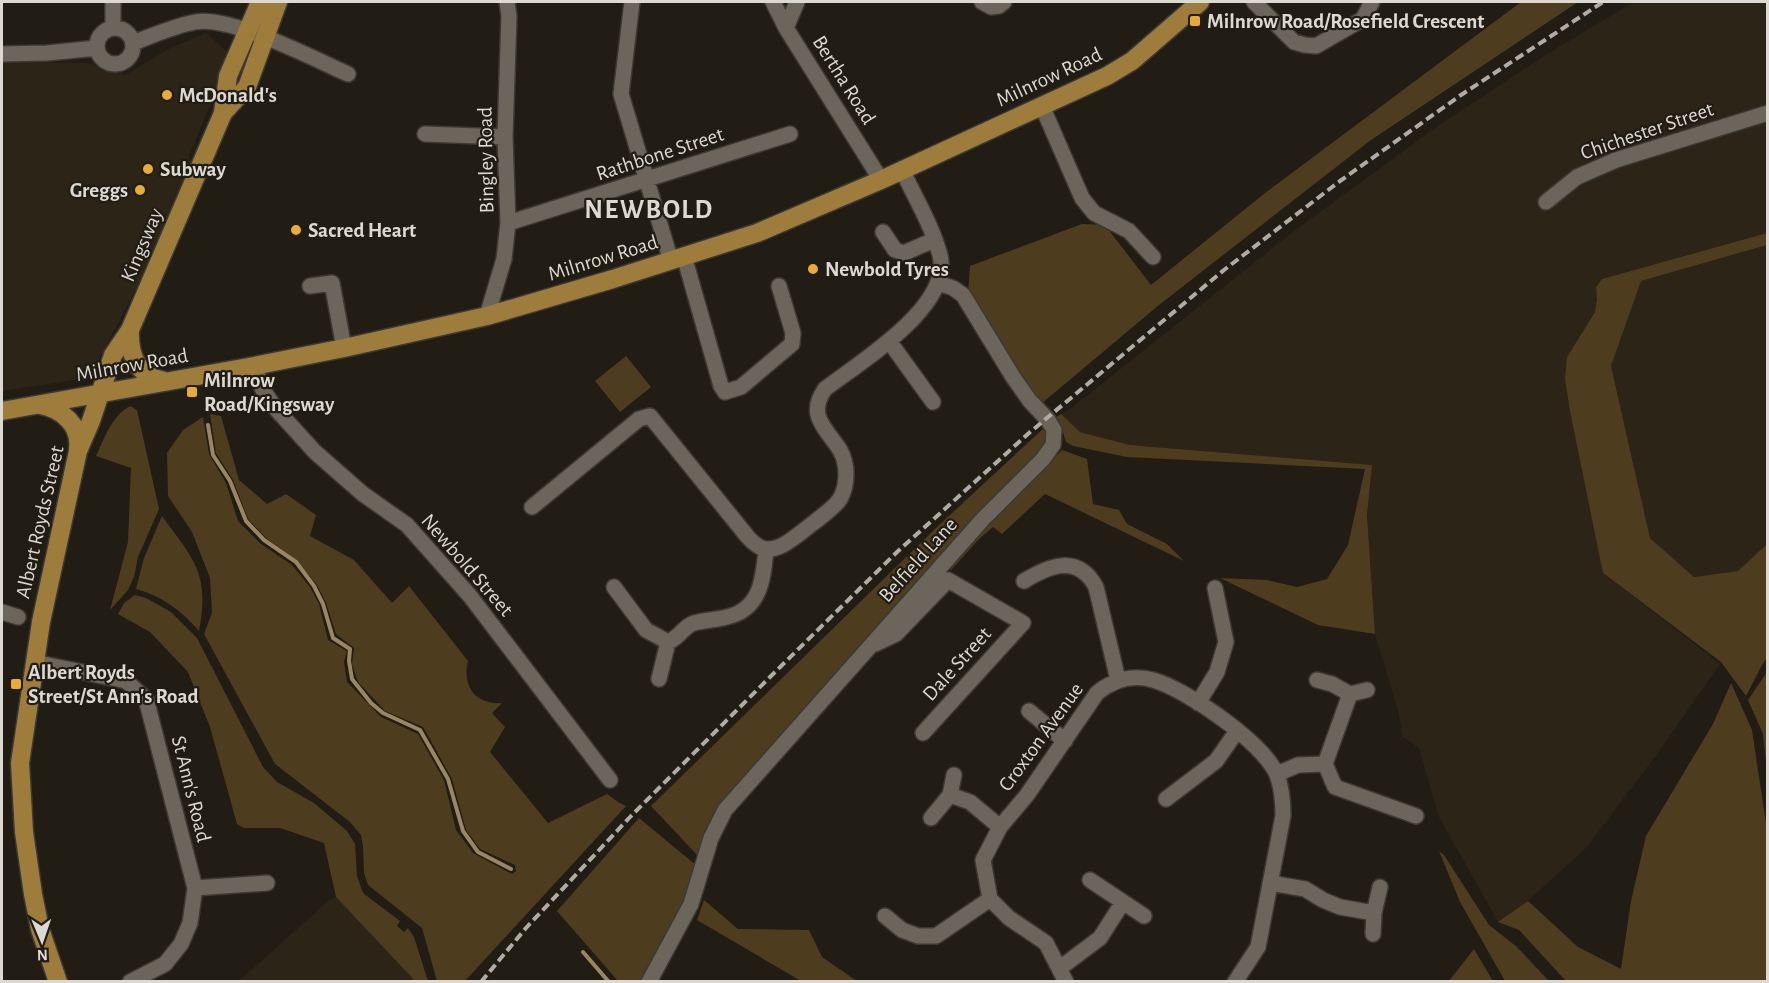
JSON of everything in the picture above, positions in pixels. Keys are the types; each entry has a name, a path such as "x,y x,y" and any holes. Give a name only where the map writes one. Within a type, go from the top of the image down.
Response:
{"main road":[{"name":"Kingsway","path":"100,394 113,355 130,330 223,113 228,76 260,2"},
{"name":"Kingsway","path":"223,113 247,87 278,2"},
{"name":"Milnrow Road","path":"2,411 254,366 487,316 757,233 881,180 1107,76 1132,61 1200,2"},
{"path":"130,330 132,353 139,367 153,378 170,381"},
{"name":"Albert Royds Street","path":"58,981 40,929 24,832 20,763 40,622 78,451 100,394"},
{"path":"34,404 56,410 69,420 77,434 78,451"}],"street":[{"path":"112,28 113,2"},
{"name":"Bingley Road","path":"487,316 504,259 508,223 505,137 509,16 507,2"},
{"path":"632,2 621,94 647,180 678,259 725,392 741,387 792,344 793,333 779,286"},
{"name":"Bertha Road","path":"773,2 786,28 881,180"},
{"path":"786,28 797,2"},
{"path":"982,2 991,7 999,6 1004,2"},
{"path":"1254,2 1294,42 1316,46 1363,19 1372,2"},
{"path":"134,43 196,21 219,22 247,30 348,74"},
{"path":"112,28 124,30 134,43 131,55 123,63 112,64 102,58 97,48 97,43 103,33 112,28"},
{"path":"2,54 97,48"},
{"path":"1042,106 1082,198 1094,213 1129,231 1153,257"},
{"name":"Chichester Street","path":"1546,202 1577,177 1616,160 1767,113"},
{"path":"424,134 505,137"},
{"name":"Rathbone Street","path":"508,223 790,134"},
{"path":"532,507 639,419 650,416 755,546 766,550 785,544 830,510 839,500 845,483 845,468 840,451 823,429 818,417 817,406 820,397 825,389 889,341 921,311 931,298 941,269 940,256 934,240 902,170"},
{"path":"883,232 894,250 904,254 934,240"},
{"path":"310,286 332,283 344,348"},
{"name":"Belfield Lane","path":"649,981 691,904 711,838 725,810 983,519 1043,459 1053,445 1054,430 1048,420 1012,377 963,295 953,288 938,283"},
{"path":"889,341 933,402"},
{"name":"Newbold Street","path":"254,366 263,390 276,409 315,452 363,494 407,525 470,596 610,780"},
{"path":"614,587 646,630 668,642 674,640 692,623 729,617 744,610 760,589 766,550"},
{"path":"1024,582 1042,570 1067,565 1090,577 1096,587 1118,680 1135,678 1152,680 1198,703 1259,748 1276,774 1283,799 1282,816 1258,947 1235,981"},
{"name":"Dale Street","path":"870,646 896,634 948,580 1023,623 923,734"},
{"path":"1198,703 1217,672 1226,642 1215,588"},
{"path":"2,612 18,617"},
{"path":"658,679 668,642"},
{"name":"St Ann's Road","path":"34,662 126,681 146,699 195,888 190,923 181,945 165,964 130,981"},
{"name":"Croxton Avenue","path":"990,899 983,860 1000,827 1027,795 1097,693 1106,685 1118,680"},
{"path":"1317,680 1332,684 1350,694 1367,690"},
{"path":"1350,694 1324,764 1335,787 1416,816"},
{"path":"1029,711 1065,741"},
{"path":"1166,799 1216,761 1237,731"},
{"path":"1276,774 1298,765 1324,764"},
{"path":"932,818 950,795 954,775"},
{"path":"950,795 970,802 1000,827"},
{"path":"1090,880 1144,916"},
{"path":"195,888 267,883"},
{"path":"1270,884 1305,889 1340,908 1374,913"},
{"path":"1373,934 1374,913 1380,887"},
{"path":"885,916 902,930 918,936 936,936 990,899 1009,918 1046,943 1063,975 1100,938 1123,902"}],"shaded area":[{"path":"1521,2 1578,2 1371,140 1159,305 1041,404 968,293 970,266 1082,224 1105,225 1151,285 1265,193"},
{"path":"1634,2 1767,2 1767,233 1602,279 1596,287 1598,300 1595,312 1567,357 1603,573 1720,664 1655,757 1586,848 1528,901 1498,922 1439,817 1419,748 1403,737 1398,711 1375,634 1367,515 1371,465 1130,445 1080,432 1061,414 1290,234 1439,125 1555,49"},
{"path":"206,33 231,55 189,156 195,177 89,378 2,391 2,62 88,63 125,75 170,48"},
{"path":"1767,233 1767,245 1641,281 1611,366 1650,538 1694,577 1738,571 1767,544 1767,658 1746,696 1721,662 1603,573 1565,379 1567,357 1595,312 1596,287 1602,279"},
{"path":"1767,245 1767,544 1738,571 1694,577 1650,538 1611,366 1641,281"},
{"path":"626,356 651,387 620,412 595,381"},
{"path":"130,406 137,410 159,509 138,557 134,577 128,590 110,610 128,542 131,468 96,456 113,422"},
{"path":"210,414 221,416 239,480 267,504 286,494 316,515 310,536 354,560 392,603 409,586 468,661 467,678 473,692 484,701 502,703 492,713 505,727 490,752 548,823 607,794 626,806 465,981 437,981 422,928 368,885 364,873 361,835 350,822 275,764 204,634 212,613 210,578 192,532 168,496 167,453 183,430 203,417 209,454 226,483 238,521 261,544 292,565 310,587 319,604 328,640 347,651 344,662 347,682 381,717 418,734 444,780 456,830 473,853 512,874 516,871 515,865 480,849 466,830 452,779 423,727 385,711 358,682 352,664 354,648 336,634 326,603 317,585 296,560 266,538 248,519 233,480 216,453"},
{"path":"1061,414 1080,432 1130,445 1372,465 1367,515 1375,634 1318,625 1220,578 1267,580 1297,587 1327,579 1348,545 1365,469 1127,457 1073,446 1066,442 1062,429 1054,419"},
{"path":"1046,426 1048,436 1044,447 955,538 737,789 700,858 651,806 938,526"},
{"path":"1062,450 1087,459 1093,504 1119,510 1127,524 1167,544 1184,561 1045,494 1002,534 993,527 951,570 948,567"},
{"path":"162,516 197,568 202,595 199,631 171,605 136,589 144,558"},
{"path":"135,595 146,598 171,612 197,638 263,767 277,782 314,803 347,831 355,844 357,876 363,893 400,921 397,926 404,932 408,928 414,937 428,981 415,981 336,897 324,843 280,828 244,828 237,824 210,727 188,672 150,632 118,614 124,603"},
{"path":"1767,672 1767,771 1763,734 1748,700"},
{"path":"1731,683 1752,730 1767,830 1767,981 1566,981 1519,930 1498,922 1528,901 1578,947 1621,969 1631,901 1646,836 1713,724"},
{"path":"639,818 697,866 686,904 641,981 618,981 557,911"},
{"path":"1439,851 1444,855 1489,925 1517,947 1549,981 1505,981 1460,902"},
{"path":"336,897 415,981 238,982 327,902"},
{"path":"704,900 738,929 809,930 822,957 857,981 801,981 697,920"},
{"path":"1474,949 1493,981 1449,981"}],"waterway":[{"path":"208,425 213,455 230,481 246,521 264,540 296,562 314,586 323,604 333,638 350,649 352,679 371,703 383,713 420,730 448,779 463,831 478,852 511,869"},
{"path":"583,952 609,982"}],"railway":[{"path":"481,982 526,928 631,816 896,553 1029,433 1224,270 1340,181 1461,95 1603,2"}],"place":[{"name":"Milnrow Road/Rosefield Crescent","path":"1195,21"},
{"name":"McDonald's","path":"167,95"},
{"name":"Subway","path":"148,169"},
{"name":"Greggs","path":"140,190"},
{"name":"Sacred Heart","path":"296,230"},
{"name":"Newbold Tyres","path":"813,269"},
{"name":"Milnrow Road/Kingsway","path":"192,392"},
{"name":"Albert Royds Street/St Ann's Road","path":"16,684"}],"district":[{"name":"NEWBOLD","path":"649,209"}]}
